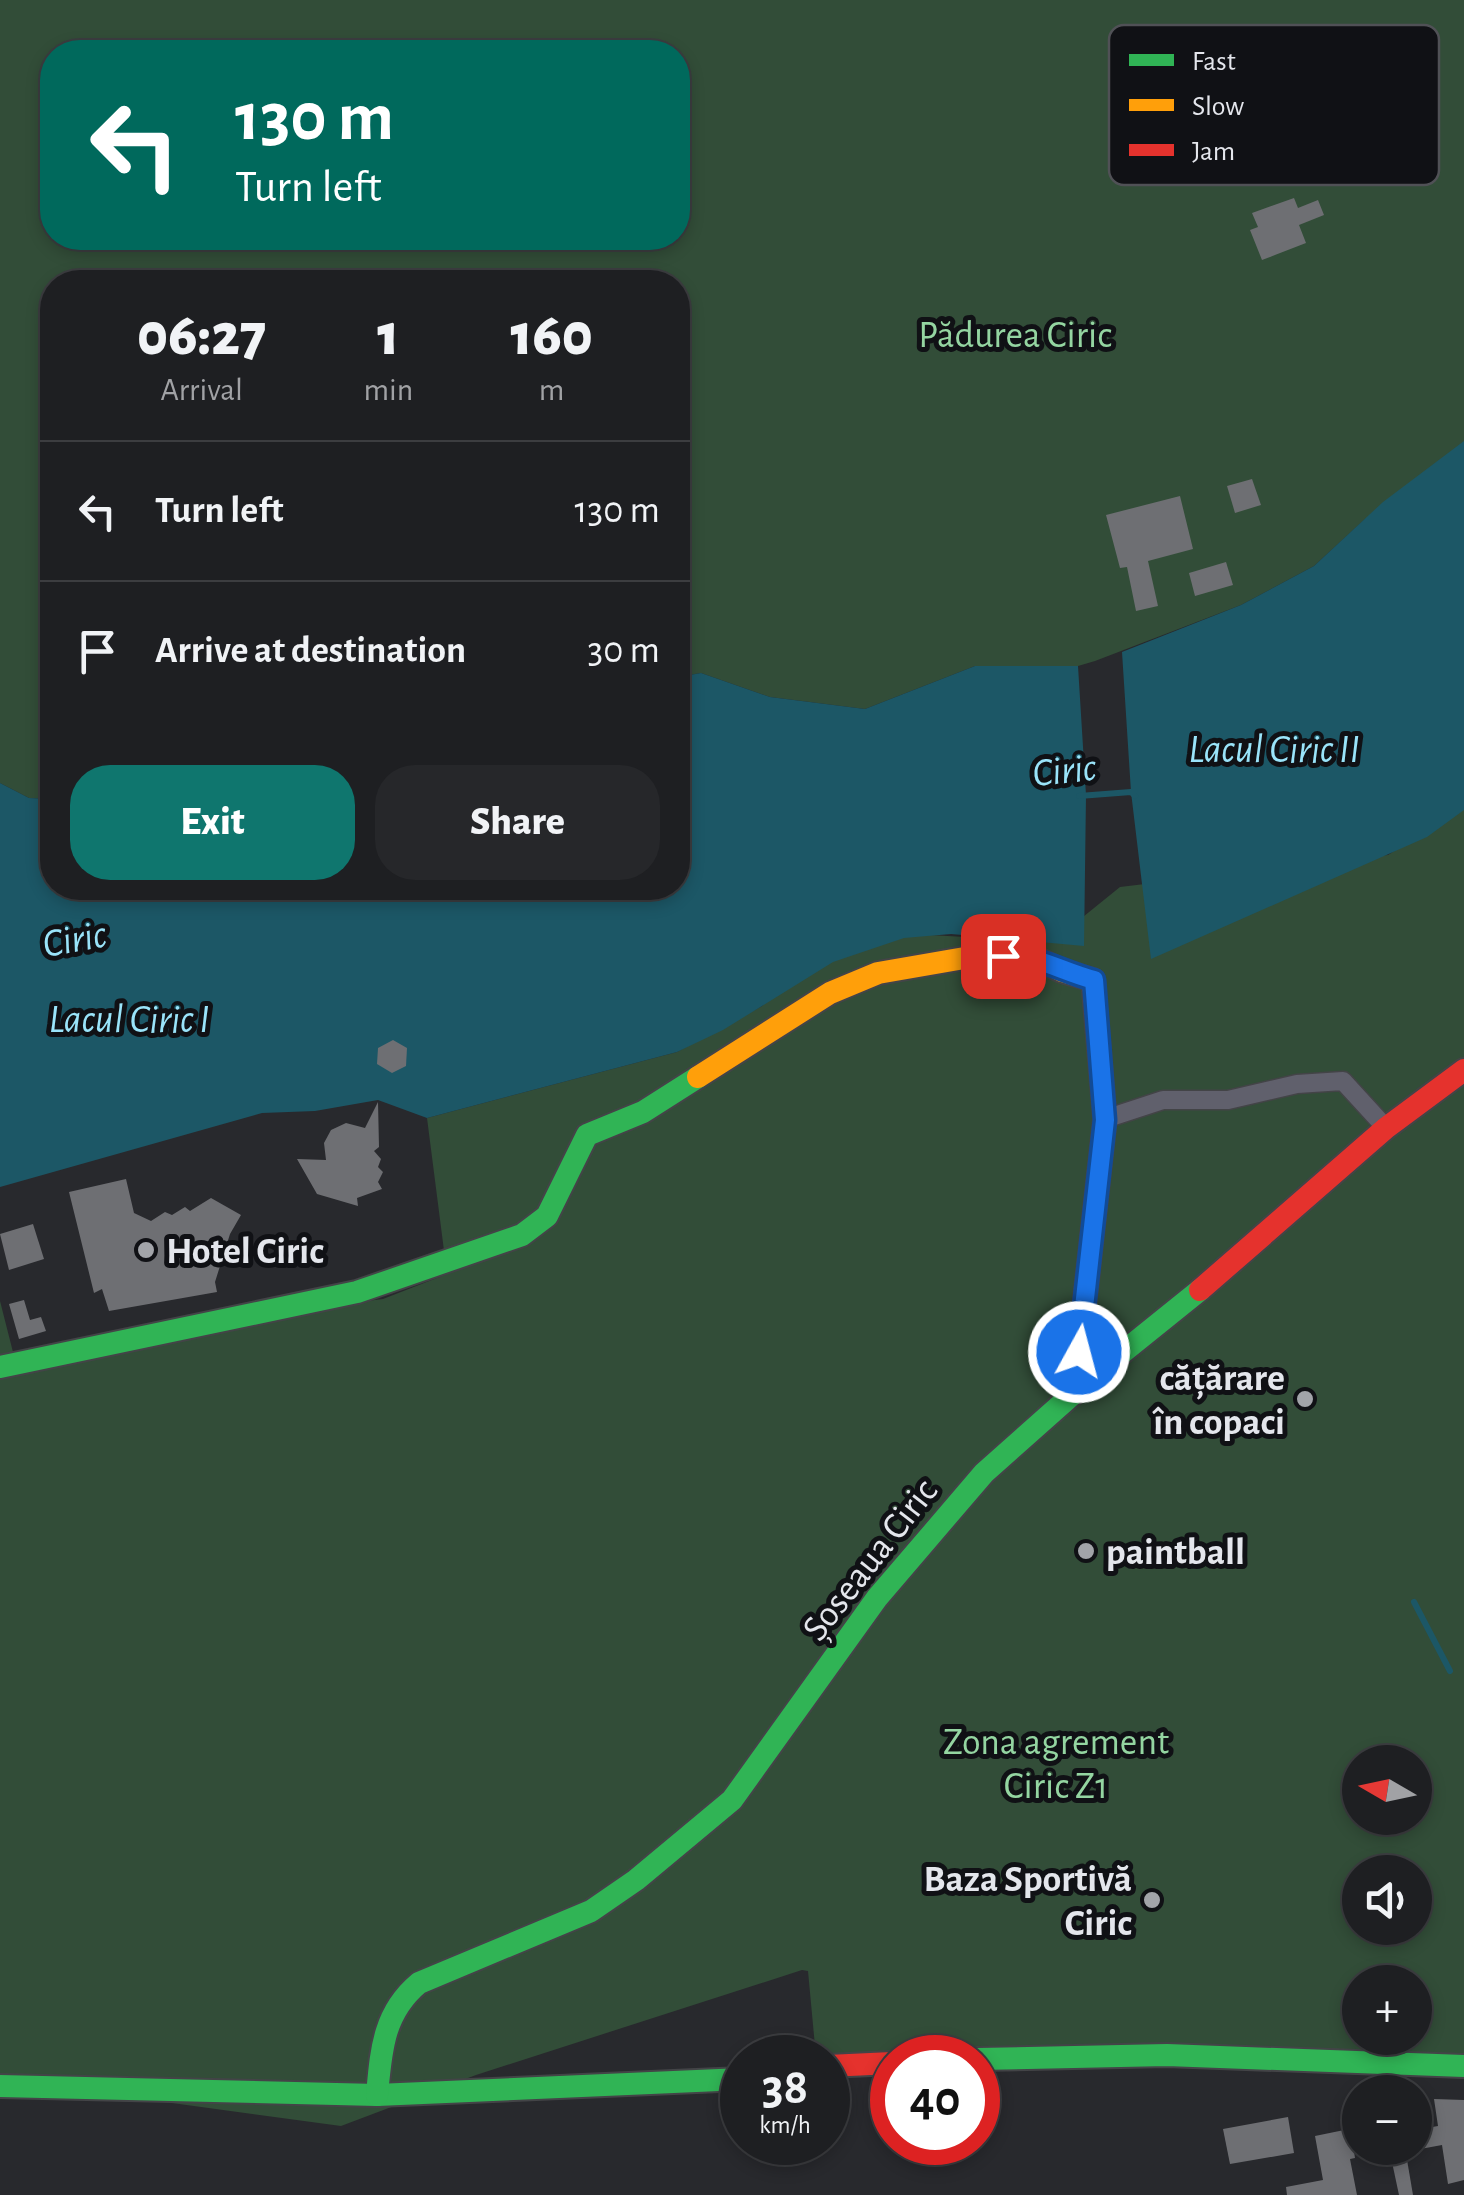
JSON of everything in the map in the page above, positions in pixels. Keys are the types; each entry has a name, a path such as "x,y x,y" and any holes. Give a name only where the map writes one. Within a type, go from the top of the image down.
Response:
{"main road":[{"path":"0,1366 357,1292 522,1235 546,1216 586,1135 668,1098 830,993 878,973 976,956 1030,956 1062,972 1094,980 1105,1120 1079,1352 1092,1376"},
{"name":"Șoseaua Ciric","path":"377,2095 386,2026 399,1996 419,1983 590,1911 636,1880 732,1800 922,1540 984,1473 1092,1376 1214,1279 1386,1128 1464,1070"},
{"path":"1000,2059 1167,2055 1464,2066"},
{"path":"0,2086 377,2095 720,2080"}],"street":[{"path":"1105,1120 1163,1100 1228,1100 1297,1084 1342,1081 1386,1128"}],"green space":[{"name":"Pădurea Ciric","path":"0,0 1464,0 1464,452 1364,520 1314,566 1241,605 1078,666 975,666 865,709 770,697 701,673 690,675 690,270 40,270 40,798 29,798 0,783"},
{"name":"Zona agrement Ciric Z1","path":"1464,807 1464,2066 1000,2060 1000,2035 870,2035 870,2058 850,2057 850,2035 814,2035 808,1971 802,1970 476,2075 341,2126 77,2090 0,2086 0,1301 14,1356 94,1335 383,1299 447,1274 427,1118 677,1052 762,1006 796,975 895,933 1052,942 1120,887 1388,855"}],"water":[{"name":"Lacul Ciric II","path":"1464,441 1464,810 1427,837 1151,959 1131,792 1122,652 1241,605 1314,566 1383,502"},
{"name":"Lacul Ciric I","path":"975,666 1078,666 1086,795 1084,946 951,934 904,938 833,962 723,1030 677,1052 427,1118 378,1100 315,1111 262,1113 0,1187 0,783 29,798 40,798 40,900 690,900 690,675 701,673 770,697 865,709"}],"building":[{"path":"1294,198 1298,208 1318,200 1324,215 1299,225 1306,243 1262,260 1250,230 1258,227 1252,213"},
{"path":"1252,479 1261,505 1235,513 1227,486"},
{"path":"1180,496 1193,549 1148,561 1158,606 1136,611 1127,567 1120,568 1106,515"},
{"path":"1226,562 1233,585 1195,596 1189,573"},
{"path":"393,1040 407,1048 406,1066 392,1073 377,1064 378,1048"},
{"path":"378,1102 379,1147 374,1151 381,1159 378,1167 383,1172 378,1182 382,1189 357,1198 358,1206 317,1194 297,1159 326,1160 324,1143 331,1130 346,1123 365,1128"},
{"path":"126,1179 134,1213 151,1221 165,1212 172,1215 185,1207 190,1211 211,1198 241,1215 230,1234 215,1282 217,1292 109,1311 102,1289 94,1293 69,1192"},
{"path":"33,1224 44,1259 9,1270 0,1234"},
{"path":"24,1300 30,1320 41,1317 46,1331 19,1339 9,1304"},
{"path":"1434,2099 1464,2100 1464,2180 1448,2184 1442,2145 1432,2147 1432,2127 1438,2126"},
{"path":"1288,2117 1294,2153 1230,2164 1223,2129"},
{"path":"1342,2130 1342,2165 1351,2165 1357,2195 1287,2195 1286,2187 1323,2180 1315,2136"},
{"path":"1393,2165 1408,2165 1413,2195 1399,2195"}],"waterway":[{"name":"Ciric","path":"1079,796 1131,792 1135,796"},
{"path":"1414,1602 1450,1671"}],"traffic: fast":[{"path":"1092,1377 1079,1352 1105,1119 1097,1026"},
{"path":"0,1367 357,1292 522,1235 547,1216 587,1135 643,1112 698,1077"},
{"path":"377,2095 391,2020 419,1983 591,1911 636,1880 732,1800 877,1598 984,1473 1092,1377 1200,1290"},
{"path":"1000,2059 1167,2055 1464,2066"},
{"path":"0,2086 377,2095 720,2080"}],"traffic: slow":[{"path":"698,1077 830,993 878,973 976,956 1030,955 1062,971 1093,980 1097,1026"}],"traffic: jam":[{"path":"1200,1290 1386,1128 1464,1070"},
{"path":"850,2065 870,2064"}],"place":[{"name":"Hotel Ciric","path":"146,1250"},
{"name":"cățărare în copaci","path":"1305,1399"},
{"name":"paintball","path":"1086,1551"},
{"name":"Baza Sportivă Ciric","path":"1152,1900"}],"route":[{"path":"1003,956 1030,956 1062,972 1094,980 1105,1120 1079,1352"}]}
